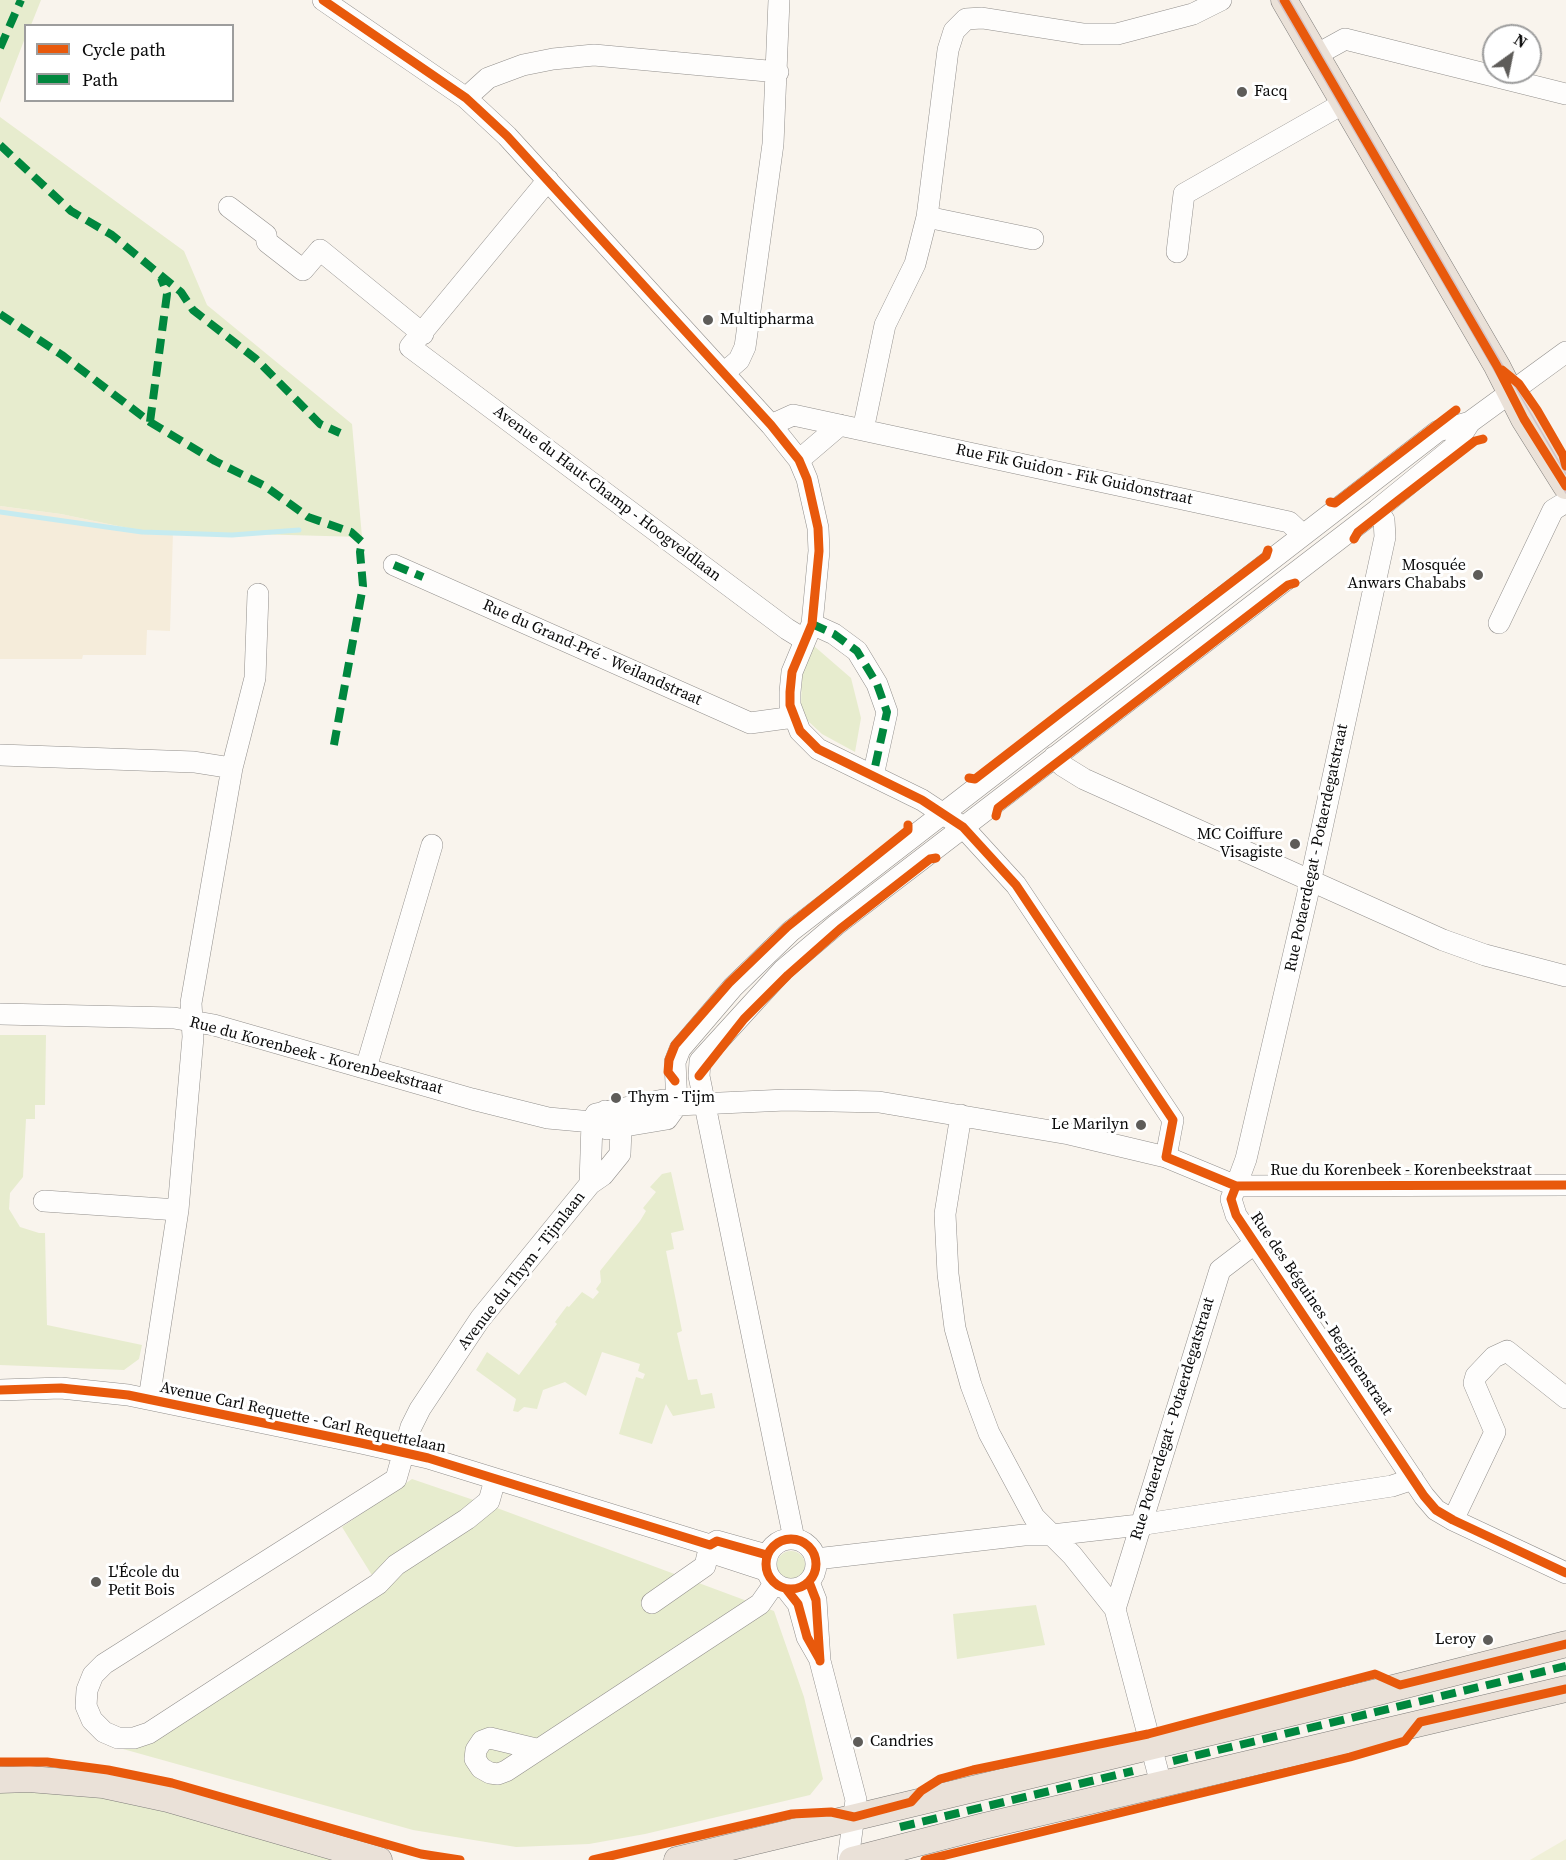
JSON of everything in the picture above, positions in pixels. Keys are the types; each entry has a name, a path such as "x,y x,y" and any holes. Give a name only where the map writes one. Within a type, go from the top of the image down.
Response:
{"main road":[{"path":"1284,0 1497,366 1559,448 1566,466"},
{"path":"1514,388 1566,486"},
{"path":"677,1860 1566,1644"},
{"path":"850,1860 1566,1689"},
{"path":"0,1780 28,1779 103,1785 146,1794 379,1860"}],"street":[{"path":"323,0 466,98 507,136 771,425 799,460 807,479 818,528 819,551 808,632 792,672 790,692 794,717 800,731 818,749 942,812 963,826 1016,885 1173,1120 1166,1156 1236,1186"},
{"path":"724,373 739,360 745,347 773,144 778,72 779,0"},
{"path":"863,430 885,325 915,264 927,217 948,50 954,31 966,19 982,18 1084,34 1117,34 1192,14 1221,0"},
{"path":"1316,55 1345,39 1566,94"},
{"path":"466,98 488,78 523,65 594,55 778,72"},
{"path":"1177,252 1184,194 1344,103"},
{"path":"416,341 537,190 548,180"},
{"name":"Avenue du Haut-Champ - Hoogveldlaan","path":"229,207 266,235 267,243 303,270 320,250 356,289 416,341 787,629 834,634 857,651 877,684 887,712 873,776"},
{"path":"927,217 1033,239"},
{"path":"794,1539 698,1069 700,1061 740,1016 806,950 963,826 1377,510 1453,448 1470,422 1566,352"},
{"name":"Rue Fik Guidon - Fik Guidonstraat","path":"771,425 793,415 1289,522 1303,535"},
{"path":"598,1117 621,1129 667,1119 677,1105 675,1062 680,1049 704,1019 761,958 791,931 942,812 1438,431 1470,422"},
{"path":"799,460 840,425"},
{"path":"1499,623 1553,510 1566,502"},
{"name":"Rue Potaerdegat - Potaerdegatstraat","path":"1236,1186 1246,1159 1311,881 1384,537 1384,520 1377,510"},
{"name":"Rue du Grand-Pré - Weilandstraat","path":"394,565 750,723 794,717"},
{"path":"148,1399 178,1210 193,1037 191,1003 232,768 255,678 258,594"},
{"path":"0,756 194,762 232,768"},
{"path":"1054,757 1062,766 1084,779 1464,948 1566,976"},
{"path":"366,1068 432,845"},
{"name":"Rue du Korenbeek - Korenbeekstraat","path":"0,1014 174,1018 192,1021 548,1118 598,1117 663,1100 677,1105 837,1100 879,1102 1069,1134 1166,1156"},
{"path":"961,1115 945,1214 948,1274 955,1328 971,1385 989,1432 1034,1516 1072,1555 1115,1609 1161,1784"},
{"name":"Avenue du Thym - Tijmlaan","path":"590,1184 598,1117"},
{"name":"Avenue du Thym - Tijmlaan","path":"495,1480 489,1501 467,1519 396,1565 378,1584 149,1732 134,1738 118,1738 104,1732 92,1720 86,1706 87,1690 93,1675 104,1664 396,1479 420,1409 480,1319 590,1184 603,1175 620,1154 621,1129"},
{"name":"Rue du Korenbeek - Korenbeekstraat","path":"1236,1186 1566,1185"},
{"name":"Rue des Béguines - Begijnenstraat","path":"1236,1186 1231,1199 1236,1215 1436,1510 1566,1573"},
{"path":"44,1201 178,1210"},
{"name":"Rue Potaerdegat - Potaerdegatstraat","path":"1115,1609 1139,1525 1220,1270 1254,1244"},
{"path":"1453,1520 1492,1443 1495,1432 1474,1383 1476,1376 1494,1357 1507,1351 1566,1398"},
{"name":"Avenue Carl Requette - Carl Requettelaan","path":"0,1390 61,1388 148,1399 404,1453 710,1545 716,1554 773,1575"},
{"path":"816,1559 1024,1535 1052,1535 1139,1525 1392,1486 1413,1479"},
{"path":"536,1749 760,1604 773,1575 777,1542 794,1539 808,1546 816,1559 815,1572 809,1582 802,1587 773,1575"},
{"path":"652,1603 705,1566 710,1545"},
{"path":"773,1575 798,1604 807,1637 820,1661"},
{"path":"809,1582 816,1600 820,1661 856,1800 850,1860"}],"shaded area":[{"path":"0,506 61,514 142,531 173,532 170,631 147,630 146,655 83,655 82,659 0,659"}],"green space":[{"path":"0,0 41,0 31,24 24,24 24,41 0,103"},
{"path":"0,117 184,251 207,305 352,424 362,537 142,531 61,514 0,506"},
{"path":"814,646 851,678 861,718 855,752 822,734 808,721 801,706 802,673"},
{"path":"0,1035 46,1035 45,1105 35,1105 35,1119 26,1119 23,1177 10,1193 9,1209 20,1227 45,1233 47,1325 142,1345 139,1359 124,1370 0,1365"},
{"path":"671,1172 684,1230 671,1233 674,1249 666,1251 682,1331 677,1333 688,1380 697,1379 701,1395 712,1393 715,1408 673,1416 666,1404 652,1444 619,1434 636,1377 643,1379 645,1374 638,1371 640,1364 602,1352 586,1396 565,1382 543,1390 537,1409 524,1407 518,1412 513,1411 516,1399 476,1370 487,1352 519,1375 557,1324 555,1322 567,1306 569,1307 582,1292 593,1299 599,1292 596,1289 601,1282 600,1271 646,1211 643,1208 656,1192 650,1187 662,1174"},
{"path":"412,1479 497,1508 774,1611 804,1697 823,1779 810,1795 645,1834 589,1844 516,1847 413,1830 123,1749 378,1585 342,1527"},
{"path":"791,1551 801,1555 805,1565 801,1575 791,1579 781,1575 777,1565 781,1555"},
{"path":"1036,1605 1045,1645 957,1659 953,1614"},
{"path":"0,1787 137,1800 347,1860 0,1860"},
{"path":"1566,1839 1566,1860 1530,1860"}],"waterway":[{"path":"0,512 142,532 232,535 299,530"}],"tram line":[{"path":"1278,0 1566,493"},
{"path":"1290,0 1566,474"}],"marked path":[{"path":"0,48 21,0"},
{"path":"0,145 71,211 112,235 181,292 193,310 256,359 320,424 340,433"},
{"path":"150,422 167,294 161,278"},
{"path":"0,314 62,355 150,422 215,461 265,486 308,517 351,532 362,542 360,552 363,586 333,750"},
{"path":"394,565 423,577"},
{"path":"812,624 834,634 857,651 877,684 887,712 873,776"},
{"path":"1173,1761 1566,1666"},
{"path":"900,1827 1133,1771"}],"cycle path":[{"path":"323,0 466,98 507,136 771,425 799,460 807,479 818,528 819,551 812,624 792,672 790,705 800,731 818,749 922,800 963,827 1016,885 1173,1120 1166,1157 1236,1186 1231,1199 1236,1215 1424,1496 1436,1510 1453,1520 1566,1573"},
{"path":"1284,0 1497,366 1524,419 1566,486"},
{"path":"1502,370 1519,384 1537,410 1563,455 1566,466"},
{"path":"1330,502 1335,503 1456,410"},
{"path":"1354,539 1358,532 1400,499 1475,441 1483,439"},
{"path":"969,778 975,779 1266,556 1268,550"},
{"path":"996,816 998,808 1288,585 1295,583"},
{"path":"675,1081 668,1072 669,1060 675,1045 729,983 787,927 908,830 908,825"},
{"path":"699,1076 744,1019 788,975 840,929 930,859 936,858"},
{"path":"1236,1186 1566,1185"},
{"path":"0,1390 61,1388 128,1395 361,1443 428,1458 710,1545 717,1541 767,1555"},
{"path":"786,1539 796,1539 809,1546 816,1559 816,1564 816,1569 809,1582 796,1589 786,1589 777,1585 770,1578 766,1569 766,1559 770,1550 777,1543 786,1539"},
{"path":"809,1582 816,1600 820,1661"},
{"path":"787,1590 798,1604 807,1637 820,1660"},
{"path":"593,1860 792,1814 831,1812 854,1817 911,1802 921,1791 940,1779 973,1770 1148,1734 1375,1674 1400,1685 1566,1644"},
{"path":"925,1860 1350,1757 1405,1741 1420,1722 1566,1689"},
{"path":"0,1762 47,1762 108,1770 172,1783 421,1854 460,1860"}],"place":[{"name":"Facq","path":"1242,92"},
{"name":"Multipharma","path":"708,320"},
{"name":"Mosquée Anwars Chababs","path":"1478,575"},
{"name":"MC Coiffure Visagiste","path":"1295,844"},
{"name":"Thym - Tijm","path":"616,1098"},
{"name":"Le Marilyn","path":"1141,1125"},
{"name":"L'École du Petit Bois","path":"96,1582"},
{"name":"Leroy","path":"1488,1640"},
{"name":"Candries","path":"858,1742"}]}
